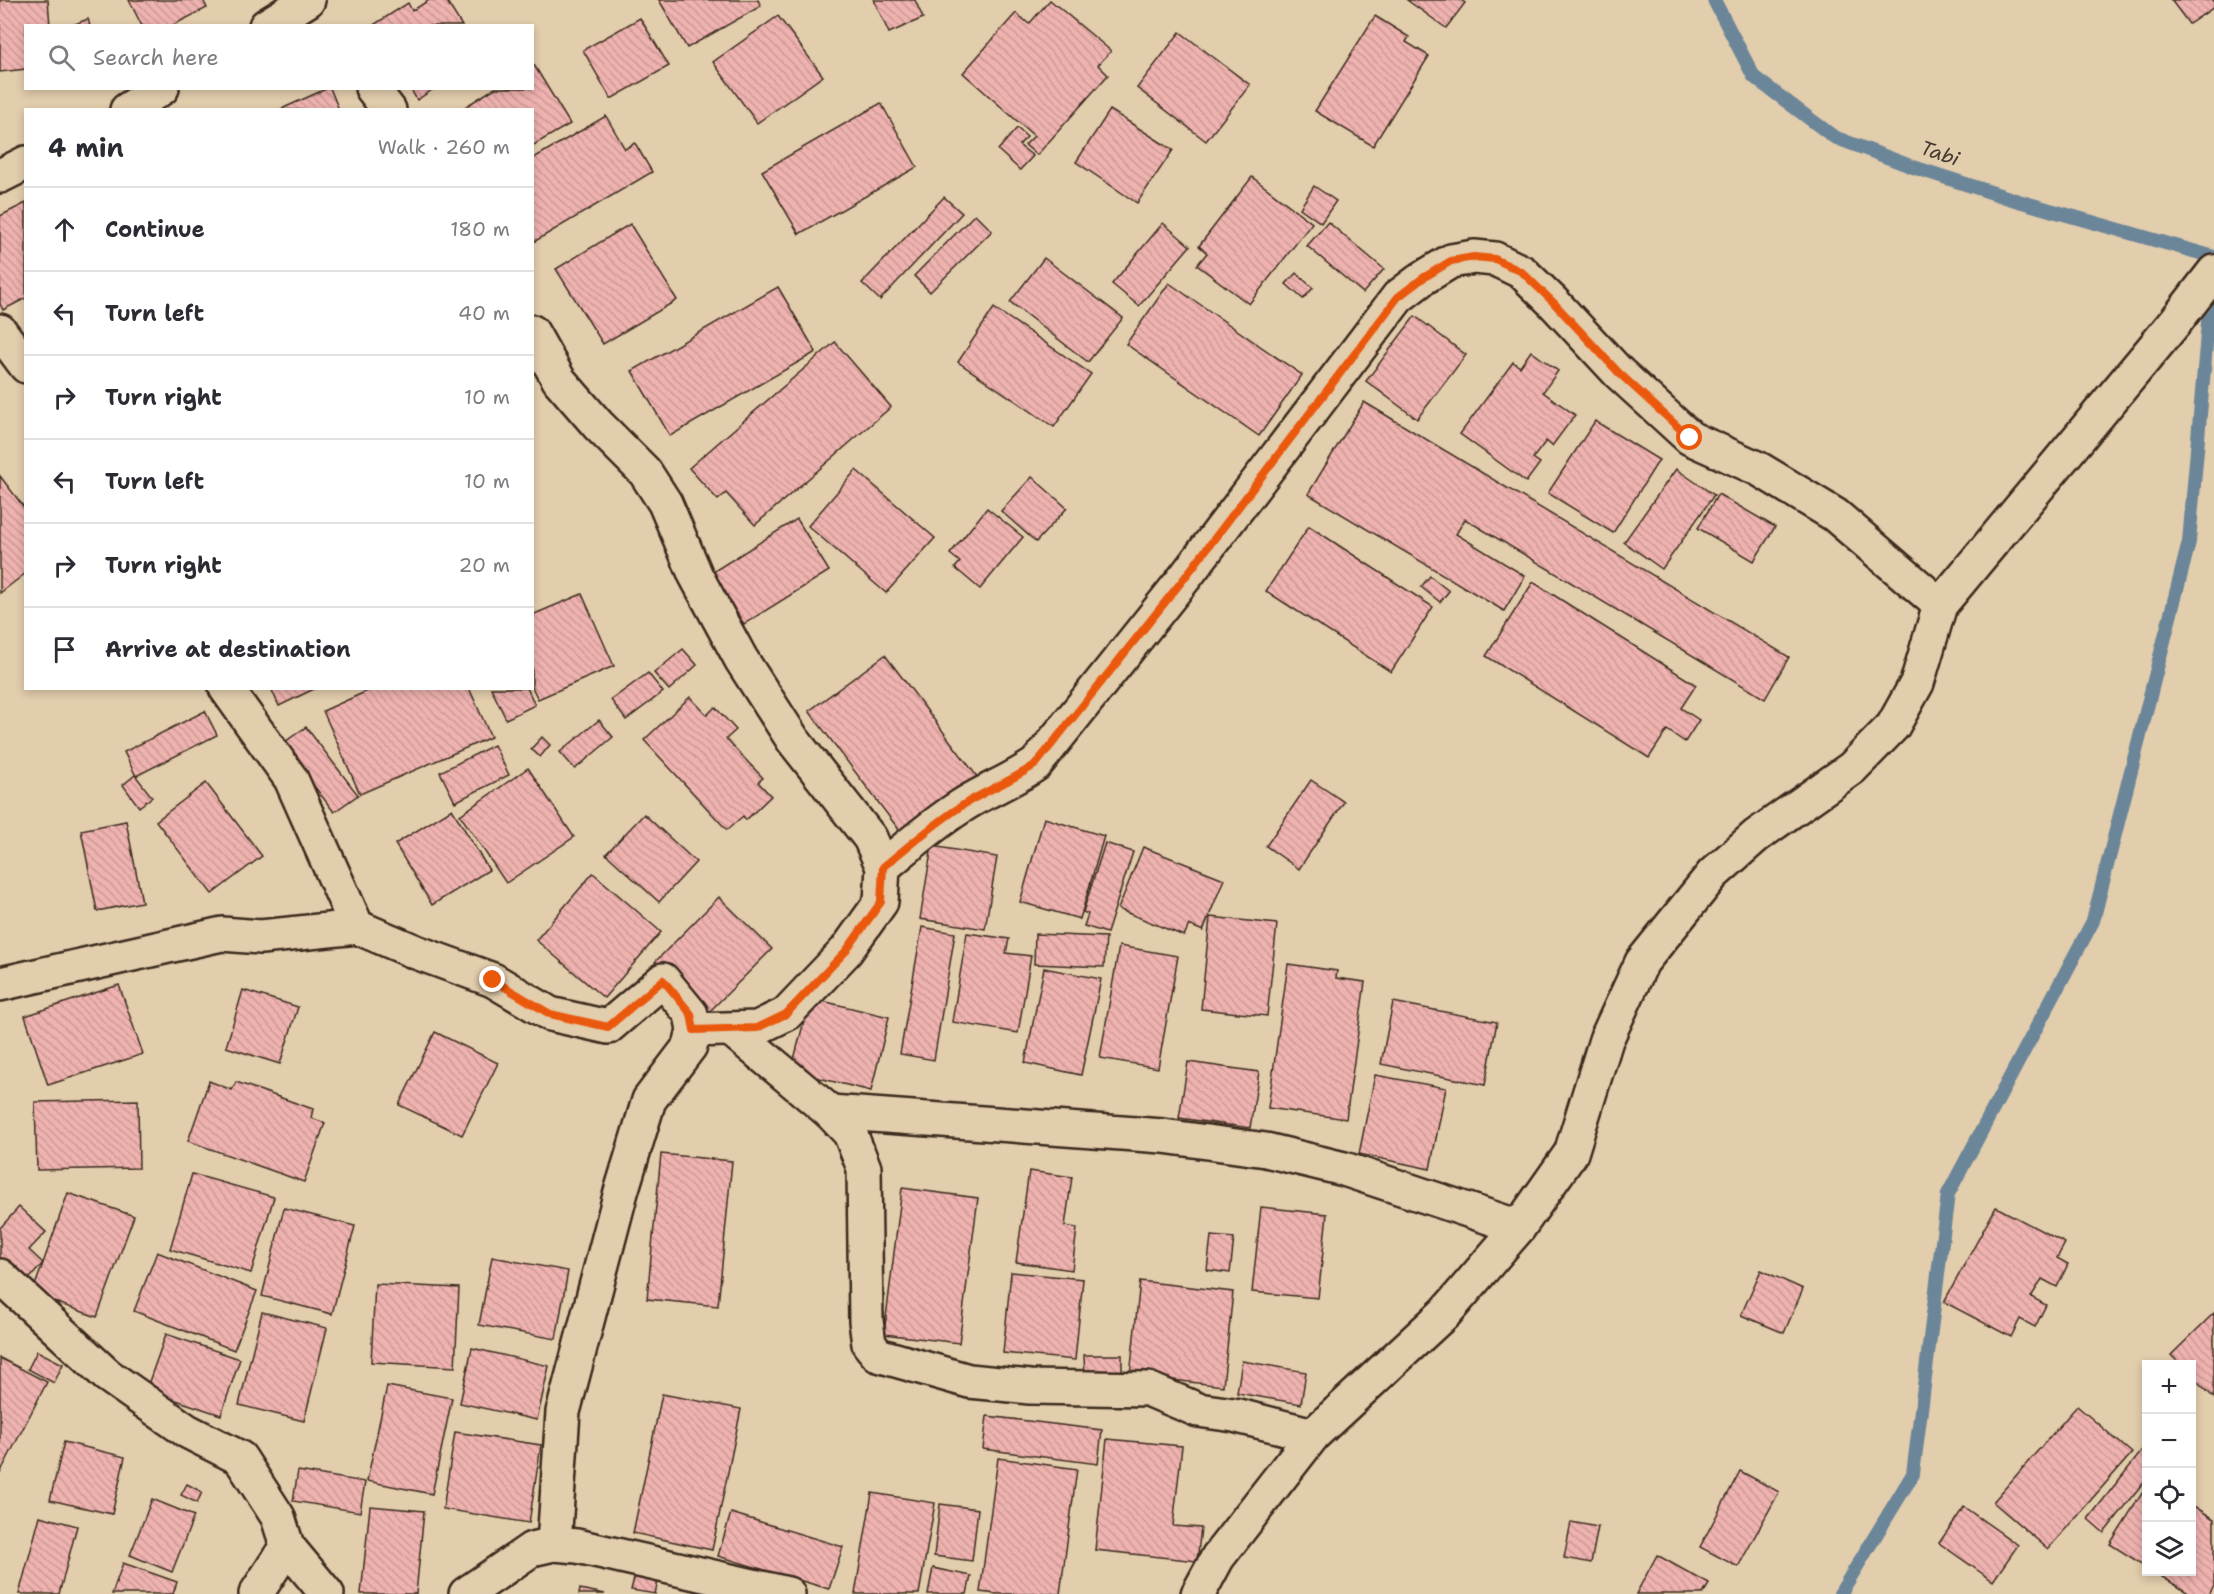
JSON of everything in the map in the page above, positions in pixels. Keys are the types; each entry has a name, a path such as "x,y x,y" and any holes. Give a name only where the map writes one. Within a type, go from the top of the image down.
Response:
{"street":[{"path":"272,24 310,10"},
{"path":"130,108 159,90"},
{"path":"374,90 387,108"},
{"path":"0,176 24,164"},
{"path":"883,867 930,828 962,806 1017,777 1036,764 1186,576 1398,297 1451,261 1474,257 1495,259 1522,272 1619,373 1690,438 1759,470 1835,515 1940,605"},
{"path":"1198,1594 1218,1557 1313,1436 1446,1312 1519,1227 1571,1153 1606,1040 1642,962 1713,874 1756,837 1852,768 1893,726 1917,683 1940,605 2214,272"},
{"path":"0,331 24,363"},
{"path":"534,336 559,380 598,425 645,472 665,503 696,576 741,659 793,740 870,838 883,867 881,902 846,951 786,1014 757,1028 694,1030"},
{"path":"227,690 291,779 357,927"},
{"path":"0,984 222,934 261,937 357,927 416,952 493,980 550,1014 608,1027 663,980 691,1014 694,1030 690,1046 649,1100 618,1203 563,1412 554,1544"},
{"path":"733,1030 830,1112 850,1133 864,1168 866,1321 869,1344 879,1355 969,1381 1030,1387 1148,1389 1198,1410 1233,1415 1313,1436"},
{"path":"830,1112 1163,1137 1266,1150 1344,1169 1519,1227"},
{"path":"0,1276 107,1375 187,1431 240,1458 278,1517 287,1546 327,1594"},
{"path":"466,1594 532,1549 554,1544 577,1546 788,1594"},
{"path":"256,1594 287,1546"}],"building":[{"path":"0,0 48,0 50,24 24,24 24,69 0,72"},
{"path":"129,0 203,0 207,8 175,24 141,24"},
{"path":"429,0 446,0 461,24 375,24 408,3 412,11"},
{"path":"659,0 758,0 761,6 687,48"},
{"path":"874,0 915,0 923,18 889,33"},
{"path":"1050,0 1111,51 1098,65 1108,75 1037,155 1025,145 1034,136 963,73 1016,13 1029,24"},
{"path":"1407,0 1461,0 1465,3 1446,28"},
{"path":"2171,0 2214,0 2214,7 2189,24"},
{"path":"778,16 823,76 757,123 713,62"},
{"path":"1375,16 1409,37 1406,42 1429,56 1373,146 1315,111"},
{"path":"640,18 669,66 611,99 583,50"},
{"path":"88,19 89,24 75,24"},
{"path":"1180,32 1250,85 1206,141 1137,88"},
{"path":"534,65 570,124 534,145 534,108 463,108 492,90 534,90"},
{"path":"324,90 331,90 338,108 283,108"},
{"path":"411,90 432,90 417,100"},
{"path":"881,103 917,167 799,234 762,171"},
{"path":"1110,110 1173,150 1137,203 1076,162"},
{"path":"606,116 625,149 635,143 652,172 534,242 534,158"},
{"path":"1017,128 1027,137 1019,145 1033,156 1020,170 998,150"},
{"path":"1252,177 1312,223 1249,304 1197,265 1207,253 1199,246"},
{"path":"1314,186 1336,201 1321,223 1300,208"},
{"path":"944,197 962,213 880,300 862,283"},
{"path":"24,204 24,299 3,310 0,304 0,216"},
{"path":"975,214 992,231 930,292 914,276"},
{"path":"1328,222 1384,269 1363,293 1307,246"},
{"path":"1163,223 1190,246 1139,306 1112,284"},
{"path":"630,224 677,300 603,344 556,269"},
{"path":"1044,258 1123,318 1088,362 1010,302"},
{"path":"1296,273 1313,288 1303,299 1286,284"},
{"path":"1169,283 1302,375 1259,436 1126,344"},
{"path":"778,287 816,352 670,436 632,371"},
{"path":"994,308 1091,374 1054,427 958,362"},
{"path":"1415,316 1466,355 1417,419 1366,381"},
{"path":"835,342 891,407 755,525 726,493 718,500 689,468"},
{"path":"1531,351 1558,371 1543,392 1575,415 1552,446 1546,441 1533,458 1540,463 1526,482 1460,434 1513,362 1520,367"},
{"path":"1364,402 1789,657 1765,699 1465,519 1456,534 1525,576 1504,611 1308,494"},
{"path":"1595,421 1659,460 1613,533 1548,493"},
{"path":"1676,469 1714,495 1662,569 1624,542"},
{"path":"856,470 935,538 886,593 808,526"},
{"path":"0,476 24,507 24,575 0,593"},
{"path":"1032,477 1067,508 1036,542 1001,511"},
{"path":"1718,494 1775,527 1754,561 1698,528"},
{"path":"987,508 1023,537 980,589 955,568 960,562 950,554"},
{"path":"797,519 829,571 744,624 711,573"},
{"path":"1309,526 1433,607 1391,672 1266,591"},
{"path":"1430,576 1449,591 1440,602 1421,587"},
{"path":"1533,582 1696,685 1681,708 1699,720 1685,742 1667,730 1649,758 1486,656"},
{"path":"582,594 614,666 538,699 534,690 534,614"},
{"path":"683,649 697,665 669,690 654,673"},
{"path":"885,655 982,783 906,839 809,711"},
{"path":"648,673 663,692 626,720 611,700"},
{"path":"272,690 312,690 279,706"},
{"path":"370,690 470,690 491,737 360,794 323,711"},
{"path":"492,690 528,690 535,705 506,719"},
{"path":"690,697 707,715 715,707 736,730 726,739 763,778 758,782 771,796 746,820 743,816 727,830 644,740"},
{"path":"205,711 217,735 136,776 124,752"},
{"path":"599,720 613,737 575,769 560,752"},
{"path":"306,727 358,795 334,812 282,744"},
{"path":"542,737 550,745 540,757 531,749"},
{"path":"494,745 509,775 455,802 440,772"},
{"path":"528,768 574,837 506,883 460,815"},
{"path":"135,775 152,797 139,807 123,785"},
{"path":"1311,780 1344,802 1299,869 1266,846"},
{"path":"206,783 262,856 212,894 156,821"},
{"path":"452,809 489,870 432,905 395,844"},
{"path":"644,814 696,862 659,902 606,854"},
{"path":"1044,818 1104,836 1080,919 1020,902"},
{"path":"126,821 142,902 97,911 81,830"},
{"path":"1105,843 1133,852 1107,933 1084,926 1088,914 1083,912"},
{"path":"932,846 997,857 985,929 920,919"},
{"path":"1143,847 1224,879 1203,931 1189,925 1184,936 1118,909"},
{"path":"593,873 661,932 604,998 536,940"},
{"path":"719,897 772,949 707,1014 655,962"},
{"path":"1210,917 1277,924 1267,1016 1201,1009"},
{"path":"922,927 955,933 934,1060 900,1054"},
{"path":"967,933 1009,939 1006,953 1031,956 1018,1033 952,1022"},
{"path":"1035,934 1106,937 1104,967 1034,964"},
{"path":"1119,946 1178,956 1158,1068 1100,1058"},
{"path":"1288,964 1337,971 1336,978 1365,982 1346,1119 1268,1108"},
{"path":"1044,968 1101,979 1081,1075 1025,1063"},
{"path":"119,985 143,1054 48,1085 25,1016"},
{"path":"243,990 298,1007 280,1064 226,1047"},
{"path":"810,998 889,1017 871,1091 791,1071"},
{"path":"1393,1002 1497,1022 1485,1085 1381,1064"},
{"path":"435,1032 498,1063 462,1135 399,1105"},
{"path":"1188,1062 1259,1072 1250,1128 1179,1118"},
{"path":"1375,1075 1446,1088 1430,1169 1359,1154"},
{"path":"209,1081 232,1090 236,1082 313,1109 311,1118 325,1123 304,1182 188,1141"},
{"path":"138,1100 139,1168 37,1170 35,1102"},
{"path":"661,1154 732,1161 718,1306 647,1299"},
{"path":"1029,1171 1072,1177 1065,1226 1077,1228 1072,1270 1016,1262"},
{"path":"192,1174 274,1197 251,1273 170,1249"},
{"path":"902,1188 978,1198 959,1343 884,1334"},
{"path":"68,1193 134,1216 97,1317 32,1294"},
{"path":"19,1207 46,1232 29,1250 43,1263 24,1285 0,1263 0,1228"},
{"path":"1261,1207 1327,1214 1318,1298 1252,1292"},
{"path":"1996,1207 2065,1243 2057,1258 2068,1264 2057,1287 2042,1279 2031,1297 2046,1305 2035,1327 2020,1319 2011,1337 1944,1302"},
{"path":"284,1208 355,1226 332,1314 262,1296"},
{"path":"1211,1236 1234,1238 1230,1273 1207,1270"},
{"path":"157,1252 257,1291 234,1350 134,1311"},
{"path":"492,1257 568,1271 556,1339 479,1325"},
{"path":"1761,1270 1803,1289 1784,1333 1741,1315"},
{"path":"1011,1272 1083,1279 1075,1360 1003,1353"},
{"path":"1140,1281 1233,1292 1223,1386 1130,1375"},
{"path":"375,1284 459,1288 455,1367 371,1362"},
{"path":"262,1312 327,1328 304,1421 239,1405"},
{"path":"2214,1313 2214,1398 2196,1380 2196,1360 2176,1360 2171,1355"},
{"path":"166,1334 240,1359 221,1415 146,1390"},
{"path":"472,1348 549,1366 537,1420 460,1403"},
{"path":"37,1351 63,1364 54,1383 28,1369"},
{"path":"1084,1355 1122,1355 1122,1377 1085,1378"},
{"path":"0,1358 47,1382 0,1473"},
{"path":"1242,1361 1306,1372 1301,1404 1237,1393"},
{"path":"387,1386 452,1398 432,1494 367,1481"},
{"path":"662,1394 741,1409 712,1550 633,1533"},
{"path":"2077,1406 2132,1453 2048,1549 1993,1502"},
{"path":"987,1416 1102,1430 1098,1464 983,1449"},
{"path":"455,1432 541,1445 529,1523 443,1509"},
{"path":"1107,1439 1182,1446 1173,1526 1201,1528 1197,1561 1095,1550"},
{"path":"64,1442 125,1457 112,1514 50,1500"},
{"path":"2142,1451 2142,1485 2104,1533 2088,1519"},
{"path":"998,1458 1077,1469 1060,1594 980,1592"},
{"path":"298,1471 365,1482 360,1512 293,1501"},
{"path":"1740,1471 1779,1492 1738,1567 1700,1547"},
{"path":"187,1484 202,1492 197,1503 181,1495"},
{"path":"872,1493 935,1503 919,1594 855,1594"},
{"path":"2142,1493 2142,1564 2110,1544"},
{"path":"152,1499 194,1516 172,1572 130,1555"},
{"path":"940,1504 978,1509 972,1561 934,1556"},
{"path":"370,1506 424,1511 416,1594 361,1594"},
{"path":"1964,1507 2018,1545 1993,1581 1939,1543"},
{"path":"2196,1508 2214,1519 2214,1585 2209,1594 2190,1594 2161,1576 2196,1576"},
{"path":"731,1513 843,1547 829,1589 718,1556"},
{"path":"40,1516 77,1526 59,1594 19,1594"},
{"path":"1571,1522 1598,1527 1591,1563 1564,1558"},
{"path":"1657,1555 1709,1584 1703,1594 1636,1594"},
{"path":"123,1563 177,1582 173,1594 112,1594"},
{"path":"933,1568 971,1576 967,1594 928,1594"},
{"path":"636,1571 659,1577 655,1594 631,1590"},
{"path":"580,1589 605,1594 579,1594"}],"waterway":[{"name":"Tabi","path":"1714,0 1754,77 1834,137 1913,167 2015,200 2214,257"},
{"path":"1840,1594 1913,1474 1948,1194 2093,921 2189,542 2211,288"}],"route":[{"path":"493,980 550,1014 608,1027 663,980 691,1014 694,1030 757,1028 786,1014 846,951 881,902 883,867 930,828 962,806 1017,777 1036,764 1186,576 1398,297 1451,261 1474,257 1495,259 1522,272 1619,373 1690,438"}]}
